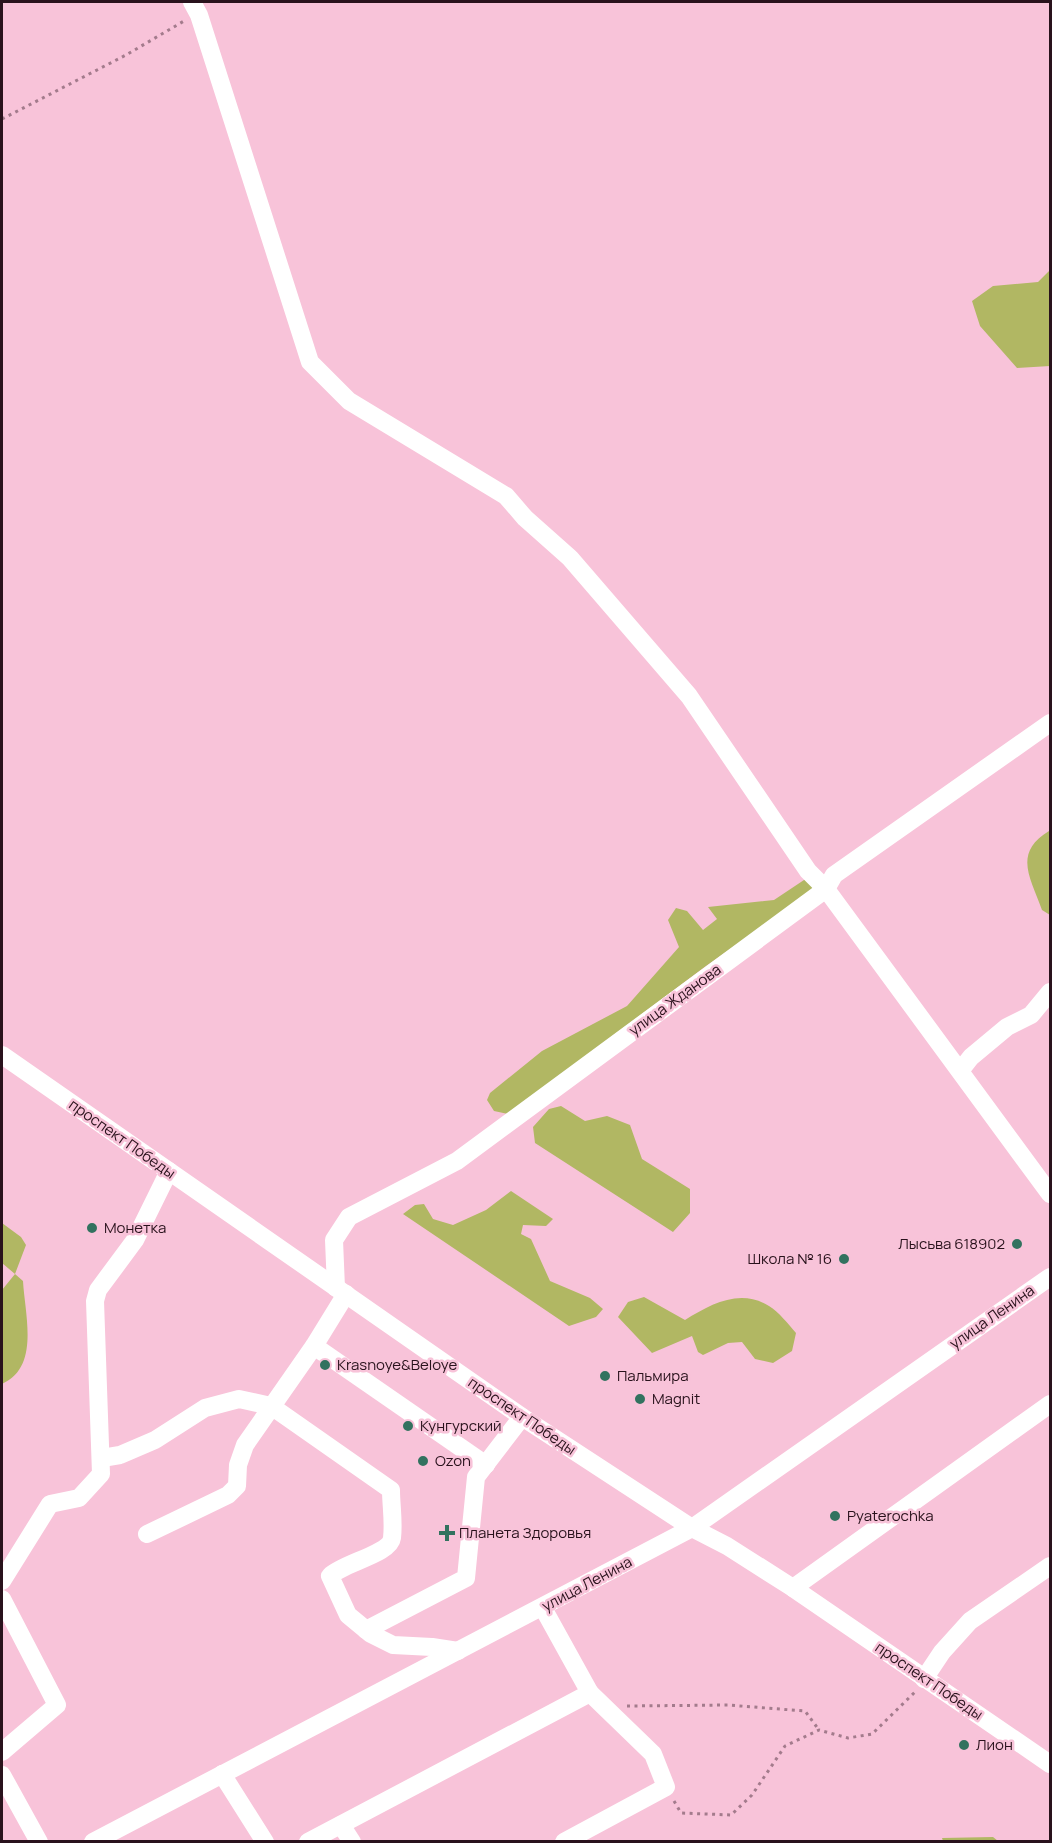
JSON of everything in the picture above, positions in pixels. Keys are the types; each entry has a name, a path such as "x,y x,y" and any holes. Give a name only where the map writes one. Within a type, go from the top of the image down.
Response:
{"street":[{"path":"195,8 310,362 349,401 506,496 525,518 570,558 689,696 808,871 826,889 960,1071 1043,1169 1050,1194"},
{"name":"улица Жданова","path":"341,1291 334,1240 349,1217 457,1161 826,889 834,875 1050,723"},
{"path":"960,1071 972,1057 1007,1027 1031,1015 1050,992"},
{"name":"проспект Победы","path":"2,1055 522,1417 692,1528 727,1546 793,1588 1050,1764"},
{"path":"2,1581 50,1504 79,1498 101,1474 95,1301 98,1290 135,1240 169,1172"},
{"name":"улица Ленина","path":"93,1842 692,1528 1050,1277"},
{"path":"147,1534 228,1495 237,1486 238,1465 245,1445 314,1346 341,1291"},
{"path":"314,1346 486,1465"},
{"path":"102,1458 120,1455 155,1440 205,1408 239,1399 271,1406 391,1490 392,1540 387,1548 338,1568 330,1576 348,1615 366,1630 393,1645 432,1647 458,1652"},
{"path":"793,1588 1050,1404"},
{"path":"366,1630 465,1578 476,1477 522,1417"},
{"path":"924,1679 942,1652 970,1621 1050,1566"},
{"path":"2,1599 57,1705 2,1752"},
{"path":"543,1608 590,1693 653,1754 666,1787 564,1842"},
{"path":"308,1842 590,1693"},
{"path":"222,1774 266,1842"},
{"path":"2,1775 39,1842"},
{"path":"341,1824 352,1842"}],"path":[{"path":"2,119 195,8"},
{"path":"604,1707 728,1706 805,1711 819,1730 848,1738 872,1734 910,1699 924,1679"},
{"path":"666,1787 681,1813 731,1815 752,1795 785,1746 819,1730"}],"green space":[{"path":"1050,270 1050,366 1017,368 980,326 972,301 993,286 1038,282"},
{"path":"1049,831 1050,915 1042,910 1027,866 1031,848"},
{"path":"807,878 813,882 812,892 706,966 508,1114 494,1111 487,1100 490,1093 542,1051 627,1006 679,947 668,920 676,908 687,911 703,930 717,919 708,907 774,900"},
{"path":"561,1106 585,1121 607,1116 630,1125 642,1159 690,1189 690,1213 673,1232 535,1143 533,1127 549,1109"},
{"path":"511,1191 553,1219 546,1226 523,1225 521,1234 531,1239 550,1281 590,1298 603,1309 596,1317 569,1326 403,1214 415,1205 424,1204 433,1219 453,1225 486,1210"},
{"path":"2,1223 21,1237 26,1245 15,1274 2,1263"},
{"path":"15,1274 23,1281 28,1339 22,1366 14,1376 2,1384 2,1290"},
{"path":"644,1297 685,1320 726,1300 747,1298 758,1301 776,1311 796,1333 792,1351 773,1363 755,1359 742,1342 728,1343 703,1355 698,1352 692,1336 652,1353 618,1317 628,1302"},
{"path":"993,1837 998,1841 943,1841 942,1838"}],"place":[{"name":"Монетка","path":"92,1228"},
{"name":"Лысьва 618902","path":"1017,1244"},
{"name":"Школа № 16","path":"844,1259"},
{"name":"Krasnoye&Beloye","path":"325,1365"},
{"name":"Пальмира","path":"605,1376"},
{"name":"Magnit","path":"640,1399"},
{"name":"Кунгурский","path":"408,1426"},
{"name":"Ozon","path":"423,1461"},
{"name":"Pyaterochka","path":"835,1516"},
{"name":"Планета Здоровья","path":"447,1533"},
{"name":"Лион","path":"964,1745"}]}
